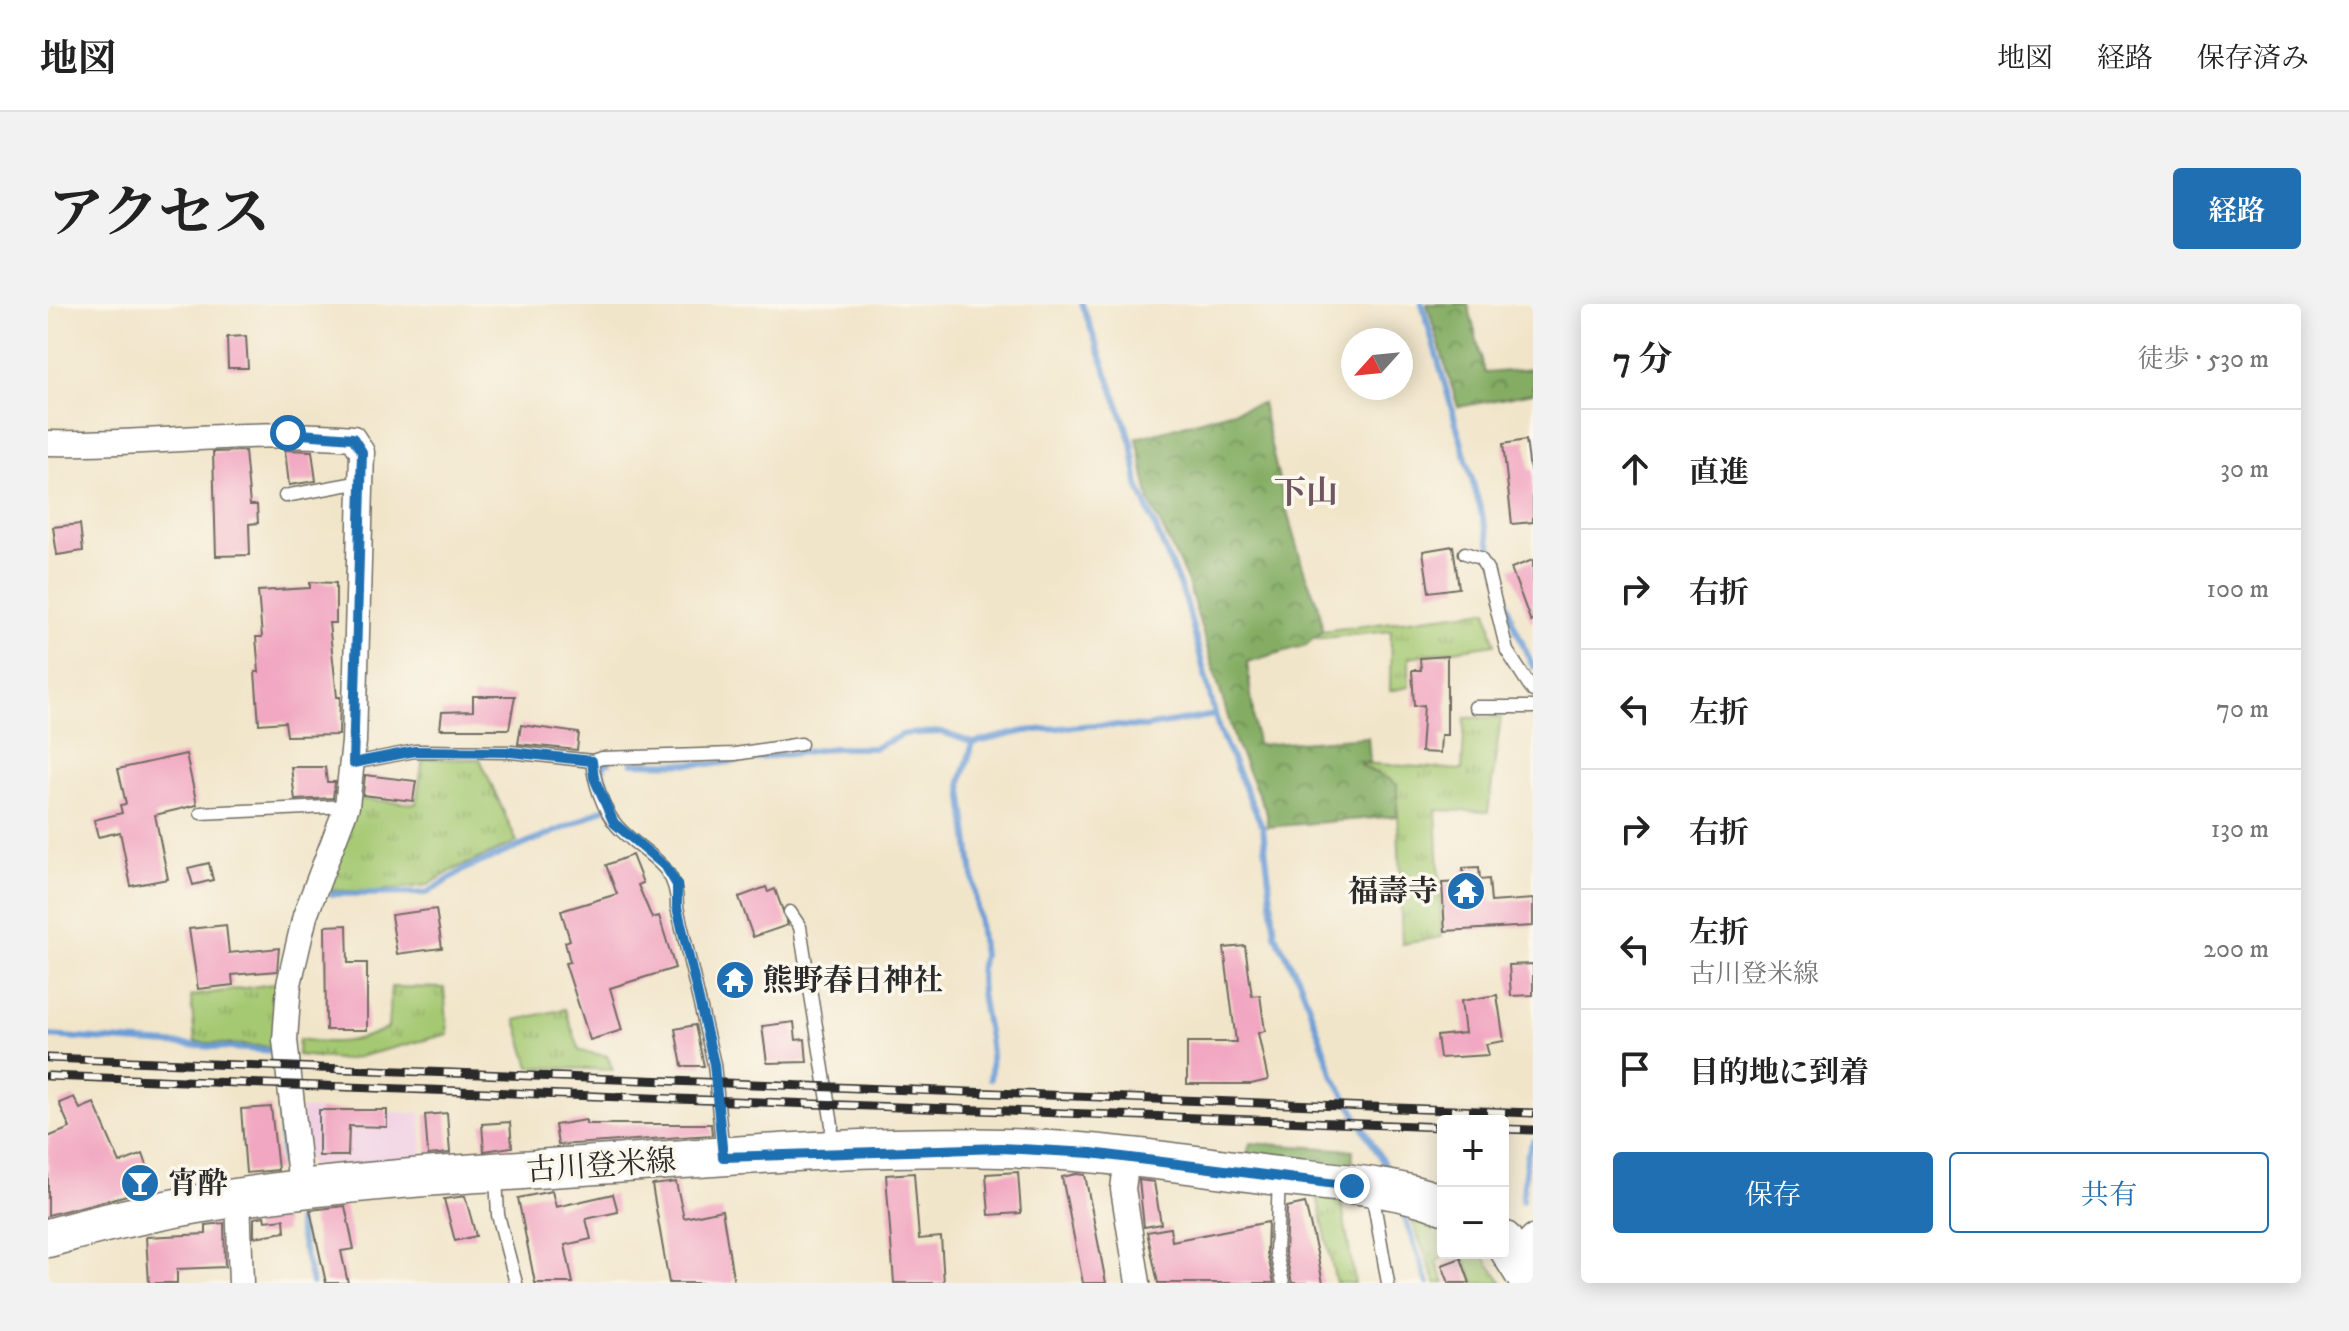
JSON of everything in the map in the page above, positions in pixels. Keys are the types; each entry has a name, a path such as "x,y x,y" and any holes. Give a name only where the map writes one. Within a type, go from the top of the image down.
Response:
{"main road":[{"name":"古川登米線","path":"48,1238 161,1209 301,1186 831,1151 1001,1148 1127,1157 1376,1189 1437,1202"}],"street":[{"path":"48,443 106,444 288,433 353,438 362,452 356,482 353,763 347,806 305,916 289,984 285,1040 301,1186"},
{"path":"1127,1157 1123,1189 1138,1283"},
{"path":"238,1196 241,1283"}],"lane":[{"path":"285,496 356,482"},
{"path":"1465,553 1480,558 1487,569 1507,651 1533,691"},
{"path":"1475,707 1533,707"},
{"path":"353,763 415,751 511,752 592,761 602,758 735,754 801,744"},
{"path":"592,761 594,778 611,816 637,845 666,867 677,885 677,907 714,1064 723,1157"},
{"path":"201,813 347,806"},
{"path":"790,912 800,927 832,1125 831,1151"},
{"path":"772,980 807,974"},
{"path":"496,1172 498,1215 516,1283"},
{"path":"1279,1176 1276,1253 1283,1283"},
{"path":"1376,1189 1388,1283"}],"shaded area":[{"path":"301,1109 421,1113 423,1162 315,1171 308,1162"}],"green space":[{"path":"1427,304 1468,304 1485,373 1533,369 1533,393 1458,407"},
{"path":"1262,403 1285,506 1318,605 1322,631 1306,645 1247,662 1257,745 1368,737 1370,762 1360,763 1397,785 1397,816 1267,827 1267,814 1236,744 1187,580 1150,502 1137,438"},
{"path":"1487,610 1495,644 1409,657 1409,687 1390,691 1391,631 1313,639 1322,631"},
{"path":"1501,717 1488,812 1436,810 1442,937 1402,944 1397,785 1360,763 1462,770 1465,718"},
{"path":"423,759 480,759 517,842 453,870 428,885 371,892 322,890 357,799 416,804"},
{"path":"279,983 275,1047 195,1042 191,996"},
{"path":"391,987 444,988 448,1034 346,1060 298,1055 299,1039 345,1041 388,1028"},
{"path":"565,1009 580,1051 607,1056 613,1070 530,1067 516,1020"},
{"path":"1250,1143 1353,1150 1352,1178 1245,1163"},
{"path":"1316,1192 1340,1195 1355,1283 1336,1283"},
{"path":"1408,1210 1437,1222 1437,1259 1440,1259 1436,1262 1445,1283 1436,1283"},
{"path":"1465,1259 1485,1259 1503,1283 1475,1283"}],"building":[{"path":"246,336 248,368 228,368 227,337"},
{"path":"1526,440 1530,470 1533,470 1533,522 1512,524 1503,444"},
{"path":"285,450 312,451 316,481 289,485"},
{"path":"245,451 250,505 257,505 258,523 249,524 250,555 216,556 213,452"},
{"path":"80,524 83,551 57,555 53,527"},
{"path":"1453,546 1459,588 1429,592 1423,551"},
{"path":"1533,560 1533,621 1531,622 1511,568"},
{"path":"310,582 336,583 336,623 329,623 337,697 340,697 339,735 287,736 285,722 259,724 256,637 262,637 258,591 310,588"},
{"path":"1447,656 1447,735 1441,735 1440,753 1421,752 1424,705 1414,706 1412,670 1421,670 1420,658"},
{"path":"473,696 515,696 509,729 440,729 442,712 473,711"},
{"path":"521,725 579,733 577,750 518,744"},
{"path":"186,754 197,805 155,815 168,879 131,886 120,832 98,837 94,820 122,813 120,805 126,804 118,769"},
{"path":"291,767 325,767 327,782 335,782 333,798 295,800"},
{"path":"365,775 416,781 413,801 363,795"},
{"path":"632,855 643,883 638,885 652,918 659,916 675,968 610,988 622,1030 590,1040 565,963 570,962 565,942 570,940 561,911 617,894 606,865"},
{"path":"209,863 213,880 193,885 188,868"},
{"name":"福壽寺","path":"1479,867 1480,880 1489,879 1491,902 1533,899 1533,926 1445,931 1442,883 1464,882 1463,868"},
{"path":"766,887 768,892 775,889 788,925 753,937 739,897"},
{"path":"436,909 442,948 397,954 391,915"},
{"path":"226,925 229,953 279,948 277,971 232,975 233,985 198,989 189,929"},
{"path":"347,925 348,963 367,963 367,1030 326,1030 325,926"},
{"path":"1245,946 1252,996 1260,995 1265,1031 1258,1033 1268,1080 1251,1084 1187,1084 1187,1042 1236,1042 1224,948"},
{"path":"1533,964 1533,995 1511,996 1509,965"},
{"path":"1497,995 1504,1041 1486,1044 1489,1055 1440,1058 1437,1036 1465,1033 1461,1001"},
{"path":"794,1022 796,1040 805,1039 807,1062 767,1063 762,1026"},
{"path":"695,1025 704,1066 682,1066 675,1029"},
{"path":"74,1097 80,1109 94,1103 120,1163 143,1154 155,1188 48,1215 48,1137 70,1128 59,1103"},
{"path":"271,1107 278,1170 246,1173 241,1109"},
{"path":"319,1110 387,1110 387,1127 349,1126 348,1156 319,1156"},
{"path":"447,1113 450,1153 428,1155 425,1115"},
{"path":"586,1120 586,1124 711,1124 712,1135 558,1145 555,1125"},
{"path":"510,1122 512,1147 484,1151 482,1124"},
{"path":"1018,1172 1021,1213 989,1215 986,1174"},
{"path":"914,1173 919,1239 941,1237 944,1283 894,1283 886,1175"},
{"path":"1085,1175 1106,1283 1083,1283 1062,1177"},
{"path":"1139,1180 1154,1182 1161,1224 1144,1227"},
{"path":"676,1182 684,1218 722,1210 734,1283 669,1283 652,1185"},
{"path":"552,1191 556,1207 613,1194 618,1212 586,1219 591,1239 565,1245 573,1283 535,1283 518,1198"},
{"path":"465,1196 476,1236 455,1241 444,1199"},
{"path":"1305,1203 1323,1283 1292,1283 1285,1252 1287,1207"},
{"path":"345,1206 354,1249 341,1251 348,1283 326,1283 310,1210"},
{"path":"264,1216 265,1221 284,1219 285,1232 254,1237 254,1218"},
{"path":"1268,1222 1267,1253 1274,1283 1158,1283 1147,1232 1170,1228 1172,1241"},
{"path":"224,1223 225,1267 177,1269 177,1283 149,1283 146,1237 206,1234 206,1225"},
{"path":"1461,1259 1470,1283 1449,1283 1442,1265"}],"waterway":[{"path":"1082,304 1132,443 1138,485 1186,601 1219,730 1263,828 1275,934 1300,981 1333,1075 1390,1174"},
{"path":"1422,304 1512,620 1533,667"},
{"path":"632,763 713,764 834,748 874,748 904,734 942,732 973,743 1025,731 1093,725 1145,727 1215,715"},
{"path":"973,743 961,782 983,955 980,985 990,1048 990,1079"},
{"path":"332,894 427,893 467,868 574,824 616,802 602,773 605,763 609,763"},
{"path":"48,1036 277,1051"},
{"path":"280,1101 283,1166"},
{"path":"1522,1201 1527,1156 1533,1141"},
{"path":"1401,1207 1428,1283"},
{"path":"297,1221 312,1283"}],"railway":[{"path":"48,1058 1533,1113"},
{"path":"48,1076 1437,1127"},
{"path":"1509,1129 1533,1130"}],"place":[{"name":"福壽寺","path":"1466,891"},
{"name":"熊野春日神社","path":"735,980"},
{"name":"宵酔","path":"140,1183"}],"district":[{"name":"下山","path":"1306,492"}],"route":[{"path":"288,433 353,438 362,452 353,763 415,751 511,752 592,761 594,778 614,823 666,867 677,885 677,907 714,1064 723,1157 810,1151 1001,1148 1091,1153 1202,1165 1352,1186"}]}
